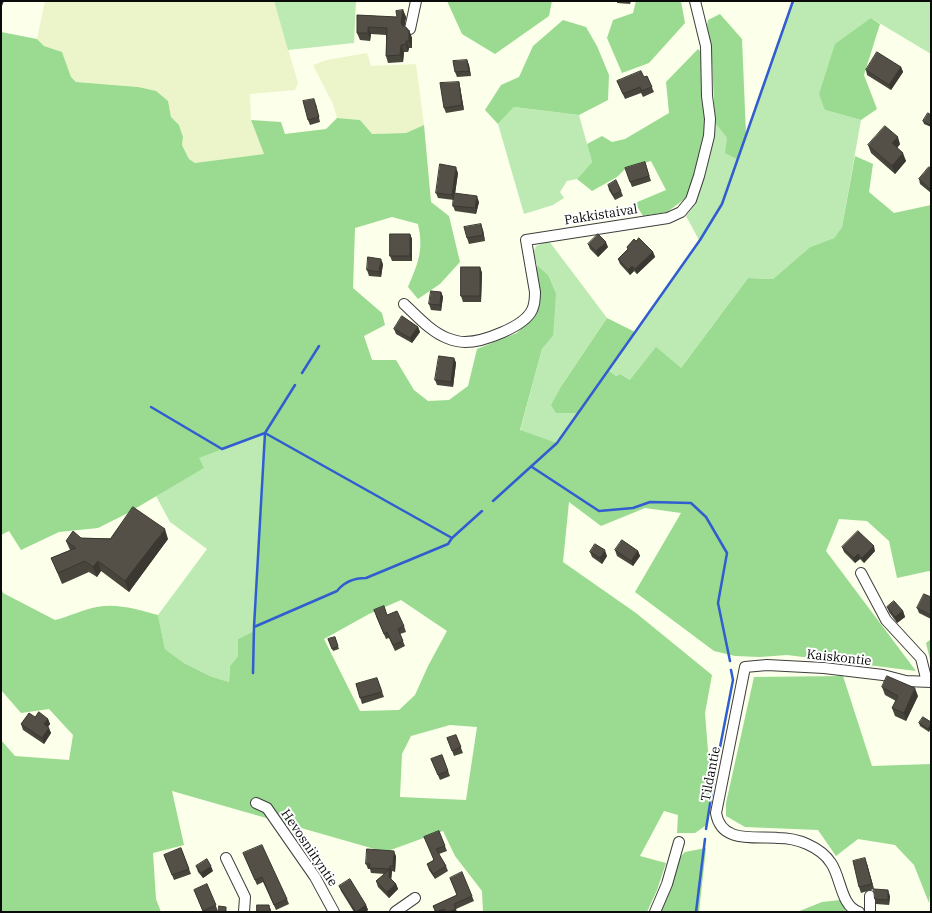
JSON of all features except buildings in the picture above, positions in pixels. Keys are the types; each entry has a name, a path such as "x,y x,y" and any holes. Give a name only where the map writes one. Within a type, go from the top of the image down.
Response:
{"street":[{"path":"410,30 416,1"},
{"name":"Pakkistaival","path":"404,304 433,330 447,338 464,342 483,339 516,325 525,319 532,310 535,301 535,292 526,240 668,218 681,212 691,200 699,176 709,136 710,119 707,96 706,46 695,1"},
{"path":"860,573 886,620 921,658 929,682"},
{"name":"Kaiskontie","path":"744,667 767,665 824,668 883,675 906,681 929,682"},
{"name":"Tildantie","path":"744,667 716,813 717,819 725,830 732,835 742,837 796,840 810,845 822,853 832,864 847,902 856,912"},
{"name":"Hevosniityntie","path":"256,803 267,808 315,877 334,912"},
{"path":"655,912 667,884 679,842"},
{"path":"226,858 245,898 244,912"},
{"path":"870,896 870,912"},
{"path":"395,912 415,898"}],"green space":[{"path":"45,1 274,1 298,83 295,90 250,94 251,120 264,154 195,163 189,159 182,145 183,137 179,125 171,117 168,101 138,87 76,82 71,77 62,52 44,46 37,39"},
{"path":"274,1 356,1 354,43 288,50"},
{"path":"447,1 552,1 549,16 495,54 462,34"},
{"path":"636,1 681,1 685,23 649,63 622,73 607,38 613,20 633,13"},
{"path":"793,1 931,1 931,54 871,18 825,110 861,120 842,227 834,238 810,247 773,279 748,278 681,368 630,380 620,374 616,376 608,370 699,240 686,216 695,204 715,123 727,138 737,159"},
{"path":"720,14 742,39 746,134 737,159 725,153 727,138 715,123 712,61 707,25 708,20"},
{"path":"871,18 880,24 864,75 877,109 861,120 825,110 819,94 835,44"},
{"path":"563,20 586,27 597,46 609,75 608,100 579,115 514,107 498,124 485,110 501,85 519,77 533,46"},
{"path":"1,32 37,39 44,46 62,52 71,77 76,82 138,87 156,91 168,101 171,117 179,125 183,137 182,145 189,159 195,163 264,154 251,120 281,122 285,134 326,129 337,118 360,120 372,134 406,133 424,125 431,202 449,216 460,262 440,284 418,299 408,287 419,257 420,233 418,224 392,217 355,228 353,288 382,313 385,325 364,336 372,360 396,360 414,390 428,401 449,400 468,386 477,349 517,333 537,313 537,265 548,275 556,294 553,336 542,349 520,430 557,443 577,413 556,413 551,405 562,385 607,318 635,332 608,370 616,376 620,374 630,380 656,347 681,368 748,278 773,279 810,247 834,238 842,227 855,156 873,164 869,192 894,213 931,205 931,572 929,571 897,578 889,541 867,521 839,519 826,551 916,671 787,655 760,657 735,656 714,651 635,592 681,513 645,508 601,526 569,502 563,562 636,613 712,675 705,713 708,751 715,773 708,824 695,833 677,833 678,815 664,811 640,856 666,863 657,890 647,912 483,912 482,891 455,856 443,831 385,852 172,791 184,845 153,853 156,899 161,912 1,912 1,740 15,756 69,760 73,735 49,709 21,713 1,690 1,588 3,593 55,620 87,609 105,606 128,608 158,615 165,649 184,663 210,676 229,682 230,666 238,656 238,639 254,631 265,433 199,458 204,468 126,514 98,528 59,532 21,550 9,531 1,535","holes":["401,600 447,631 428,666 415,695 399,710 360,711 324,639 369,614","450,725 477,727 466,800 400,797 402,754 411,736"]},
{"path":"698,49 702,53 706,135 696,175 686,198 667,212 643,216 635,203 666,190 651,161 626,168 617,177 592,191 577,179 592,162 587,144 602,136 612,142 625,139 669,113 666,82"},
{"path":"367,53 371,66 416,64 424,125 406,133 371,134 360,120 337,118 333,104 313,65 327,60"},
{"path":"514,107 579,115 592,162 577,179 567,181 560,192 564,198 553,205 524,214 498,124"},
{"path":"549,241 607,318 562,385 578,413 557,443 520,431 542,349 553,336 548,275 537,265 533,253 536,246"},
{"path":"265,433 254,631 238,639 238,656 230,666 229,682 210,676 184,663 165,649 158,615 207,549 170,522 156,496 203,468 198,458"},
{"path":"931,639 931,664 926,643"},
{"path":"843,676 872,766 931,764 931,887 929,903 914,865 895,845 858,839 836,856 818,830 745,827 726,816 726,803 754,677"},
{"path":"706,848 699,912 661,912 678,859 685,852"},
{"path":"840,900 846,912 797,912 822,902"}],"waterway":[{"path":"493,501 557,443 700,240 722,204 793,1"},
{"path":"302,373 319,346"},
{"path":"253,673 254,627 265,433 295,385"},
{"path":"151,407 222,449 265,433 452,538"},
{"path":"532,467 599,511 633,508 650,502 691,503 706,517 727,553 718,603 730,661"},
{"path":"254,627 337,591 350,581 366,578 448,544 452,538 482,511"},
{"path":"706,829 733,680 731,670"},
{"path":"696,912 705,839"}]}
